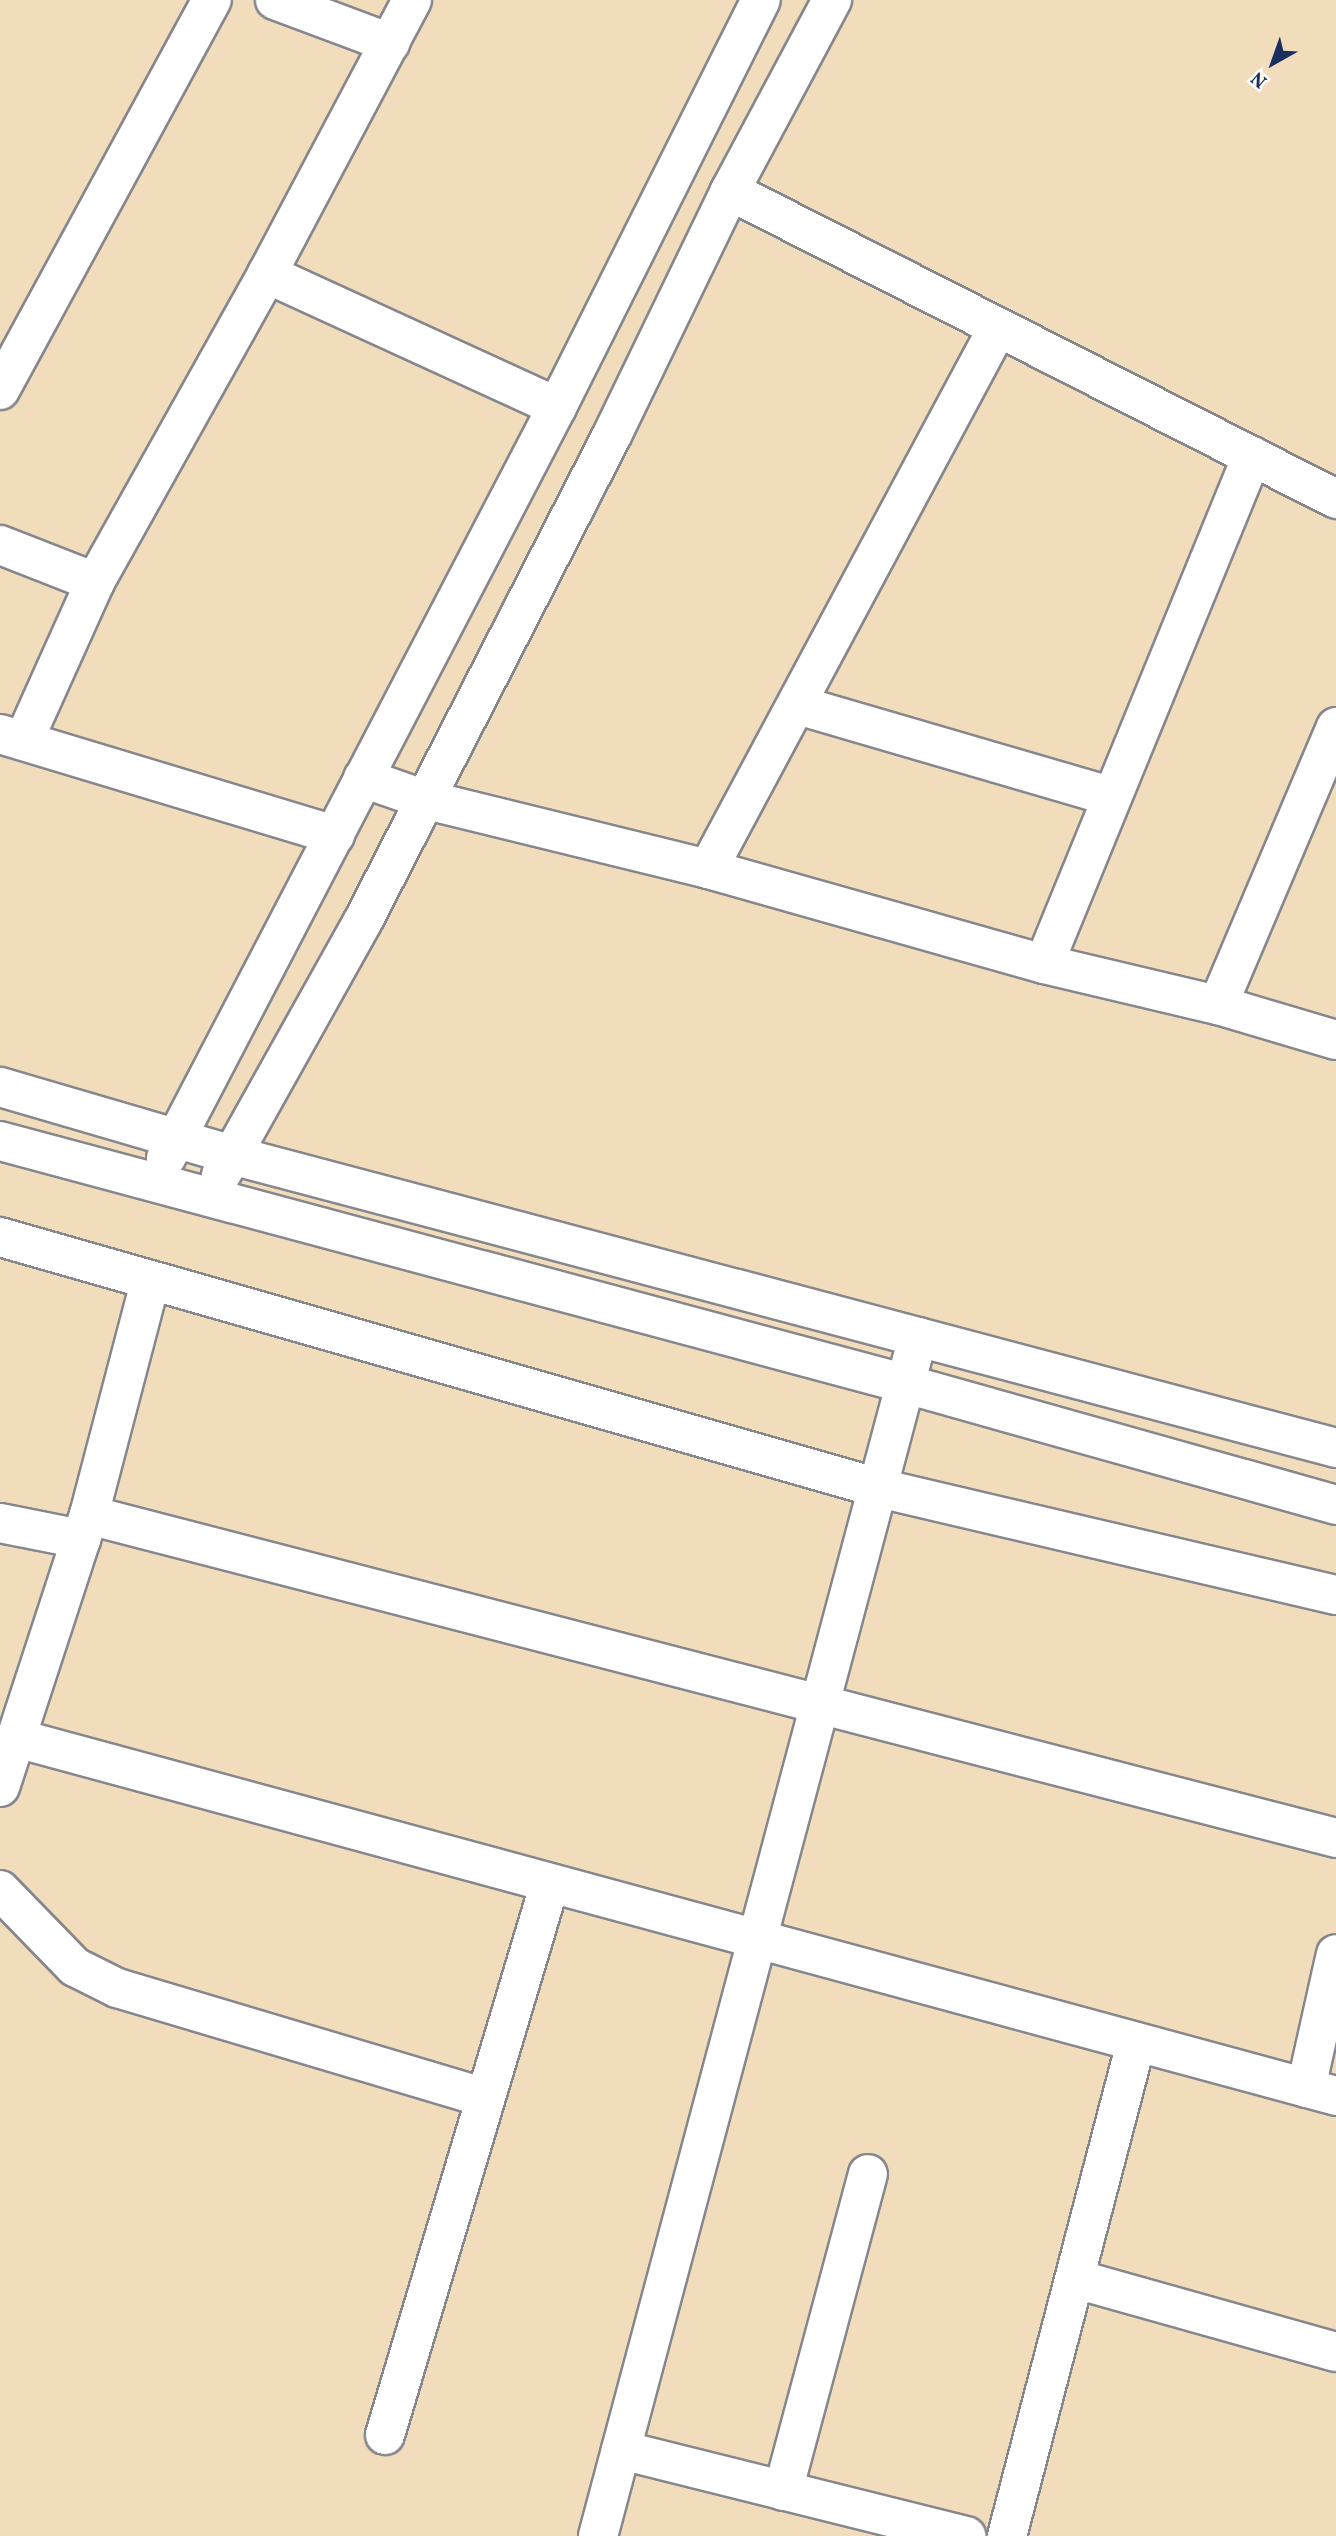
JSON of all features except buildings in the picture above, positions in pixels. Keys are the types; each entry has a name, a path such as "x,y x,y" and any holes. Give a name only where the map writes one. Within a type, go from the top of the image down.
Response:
{"street":[{"path":"0,390 212,0"},
{"path":"275,0 390,43"},
{"path":"335,835 12,737 267,274 412,0"},
{"path":"154,1185 176,1136 557,407 761,0"},
{"path":"209,1200 363,921 423,799 612,435 730,191 832,0"},
{"path":"730,191 1336,499"},
{"path":"267,274 557,407"},
{"path":"708,869 997,329"},
{"path":"1044,964 1252,456"},
{"path":"0,545 95,582"},
{"path":"798,705 1112,797"},
{"path":"1218,1005 1336,727"},
{"path":"363,778 423,799 708,869 1044,964 1218,1005 1336,1040"},
{"path":"0,1087 176,1136 232,1155 1336,1448"},
{"path":"0,1141 209,1200 906,1384 1336,1505"},
{"path":"0,1237 879,1488 1336,1595"},
{"path":"0,1787 85,1527 150,1282"},
{"path":"598,2536 918,1337"},
{"path":"0,1523 85,1527 1336,1838"},
{"path":"16,1738 1321,2092 1336,1954"},
{"path":"384,2435 550,1883"},
{"path":"0,1891 75,1967 117,1988 485,2098"},
{"path":"1007,2536 1136,2043"},
{"path":"783,2491 868,2174"},
{"path":"1076,2279 1336,2352"},
{"path":"621,2451 783,2491 848,2522 966,2536"}]}
